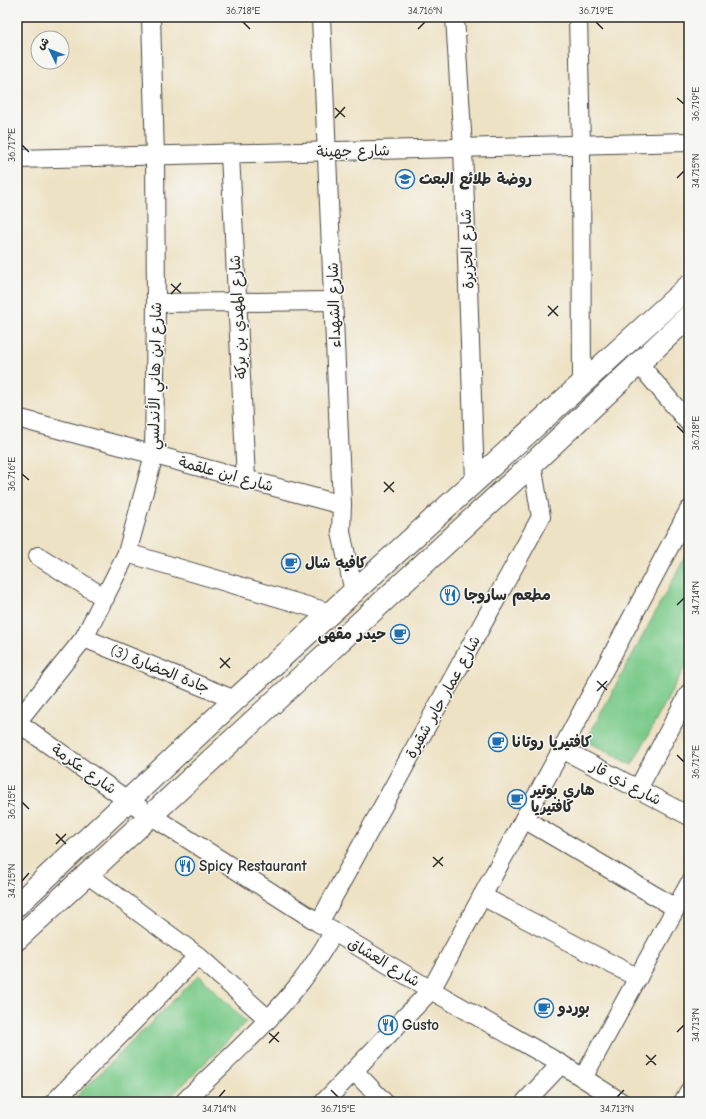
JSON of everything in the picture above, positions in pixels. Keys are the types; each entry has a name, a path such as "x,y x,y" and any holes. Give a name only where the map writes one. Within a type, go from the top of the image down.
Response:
{"highway":[{"path":"17,905 235,700 689,286"},
{"path":"17,939 532,464 689,316"}],"street":[{"name":"شارع ابن هاني الأندلسي","path":"17,722 84,638 105,598 127,553 154,455 156,303 155,156 151,17"},
{"name":"شارع الشهداء","path":"321,17 342,505 341,532 354,592"},
{"name":"شارع الجزيرة","path":"455,17 463,148 476,481"},
{"path":"578,17 581,145 582,383"},
{"name":"شارع جهينة","path":"17,159 689,142"},
{"name":"شارع المهدي بن بركة","path":"230,154 246,479"},
{"path":"156,303 333,301"},
{"path":"639,364 689,423"},
{"name":"شارع ابن علقمة","path":"17,418 342,505"},
{"name":"شارع عمار جابر شقيرة","path":"184,1102 268,1019 301,982 326,927 541,517 532,464"},
{"path":"324,1102 431,990 562,749 689,510"},
{"path":"127,553 331,612"},
{"path":"38,556 105,598"},
{"name":"جادة الحضارة (3)","path":"84,638 235,700"},
{"path":"638,789 689,693"},
{"name":"شارع عكرمة","path":"17,722 127,800 151,815"},
{"name":"شارع ذي قار","path":"562,749 689,816"},
{"name":"شارع العشاق","path":"151,815 326,927 431,990 561,1064 621,1102"},
{"path":"524,819 676,908"},
{"path":"87,874 198,956 268,1019"},
{"path":"583,1078 689,884"},
{"path":"482,896 638,978"},
{"path":"54,1102 198,956"},
{"path":"525,1102 561,1064"},
{"path":"354,1071 384,1102"},
{"path":"683,1102 689,1091"}],"green space":[{"path":"689,550 689,659 632,765 586,741"},
{"path":"199,975 246,1022 166,1102 71,1102"}],"place":[{"name":"روضة طلائع البعث","path":"405,179"},
{"name":"كافيه شال","path":"291,563"},
{"name":"مطعم ساروجا","path":"450,595"},
{"name":"حيدر مقهى","path":"400,634"},
{"name":"كافتيريا روتانا","path":"498,742"},
{"name":"هاري بوتير كافتيريا","path":"517,799"},
{"name":"Spicy Restaurant","path":"185,866"},
{"name":"بوردو","path":"544,1008"},
{"name":"Gusto","path":"388,1025"}]}
